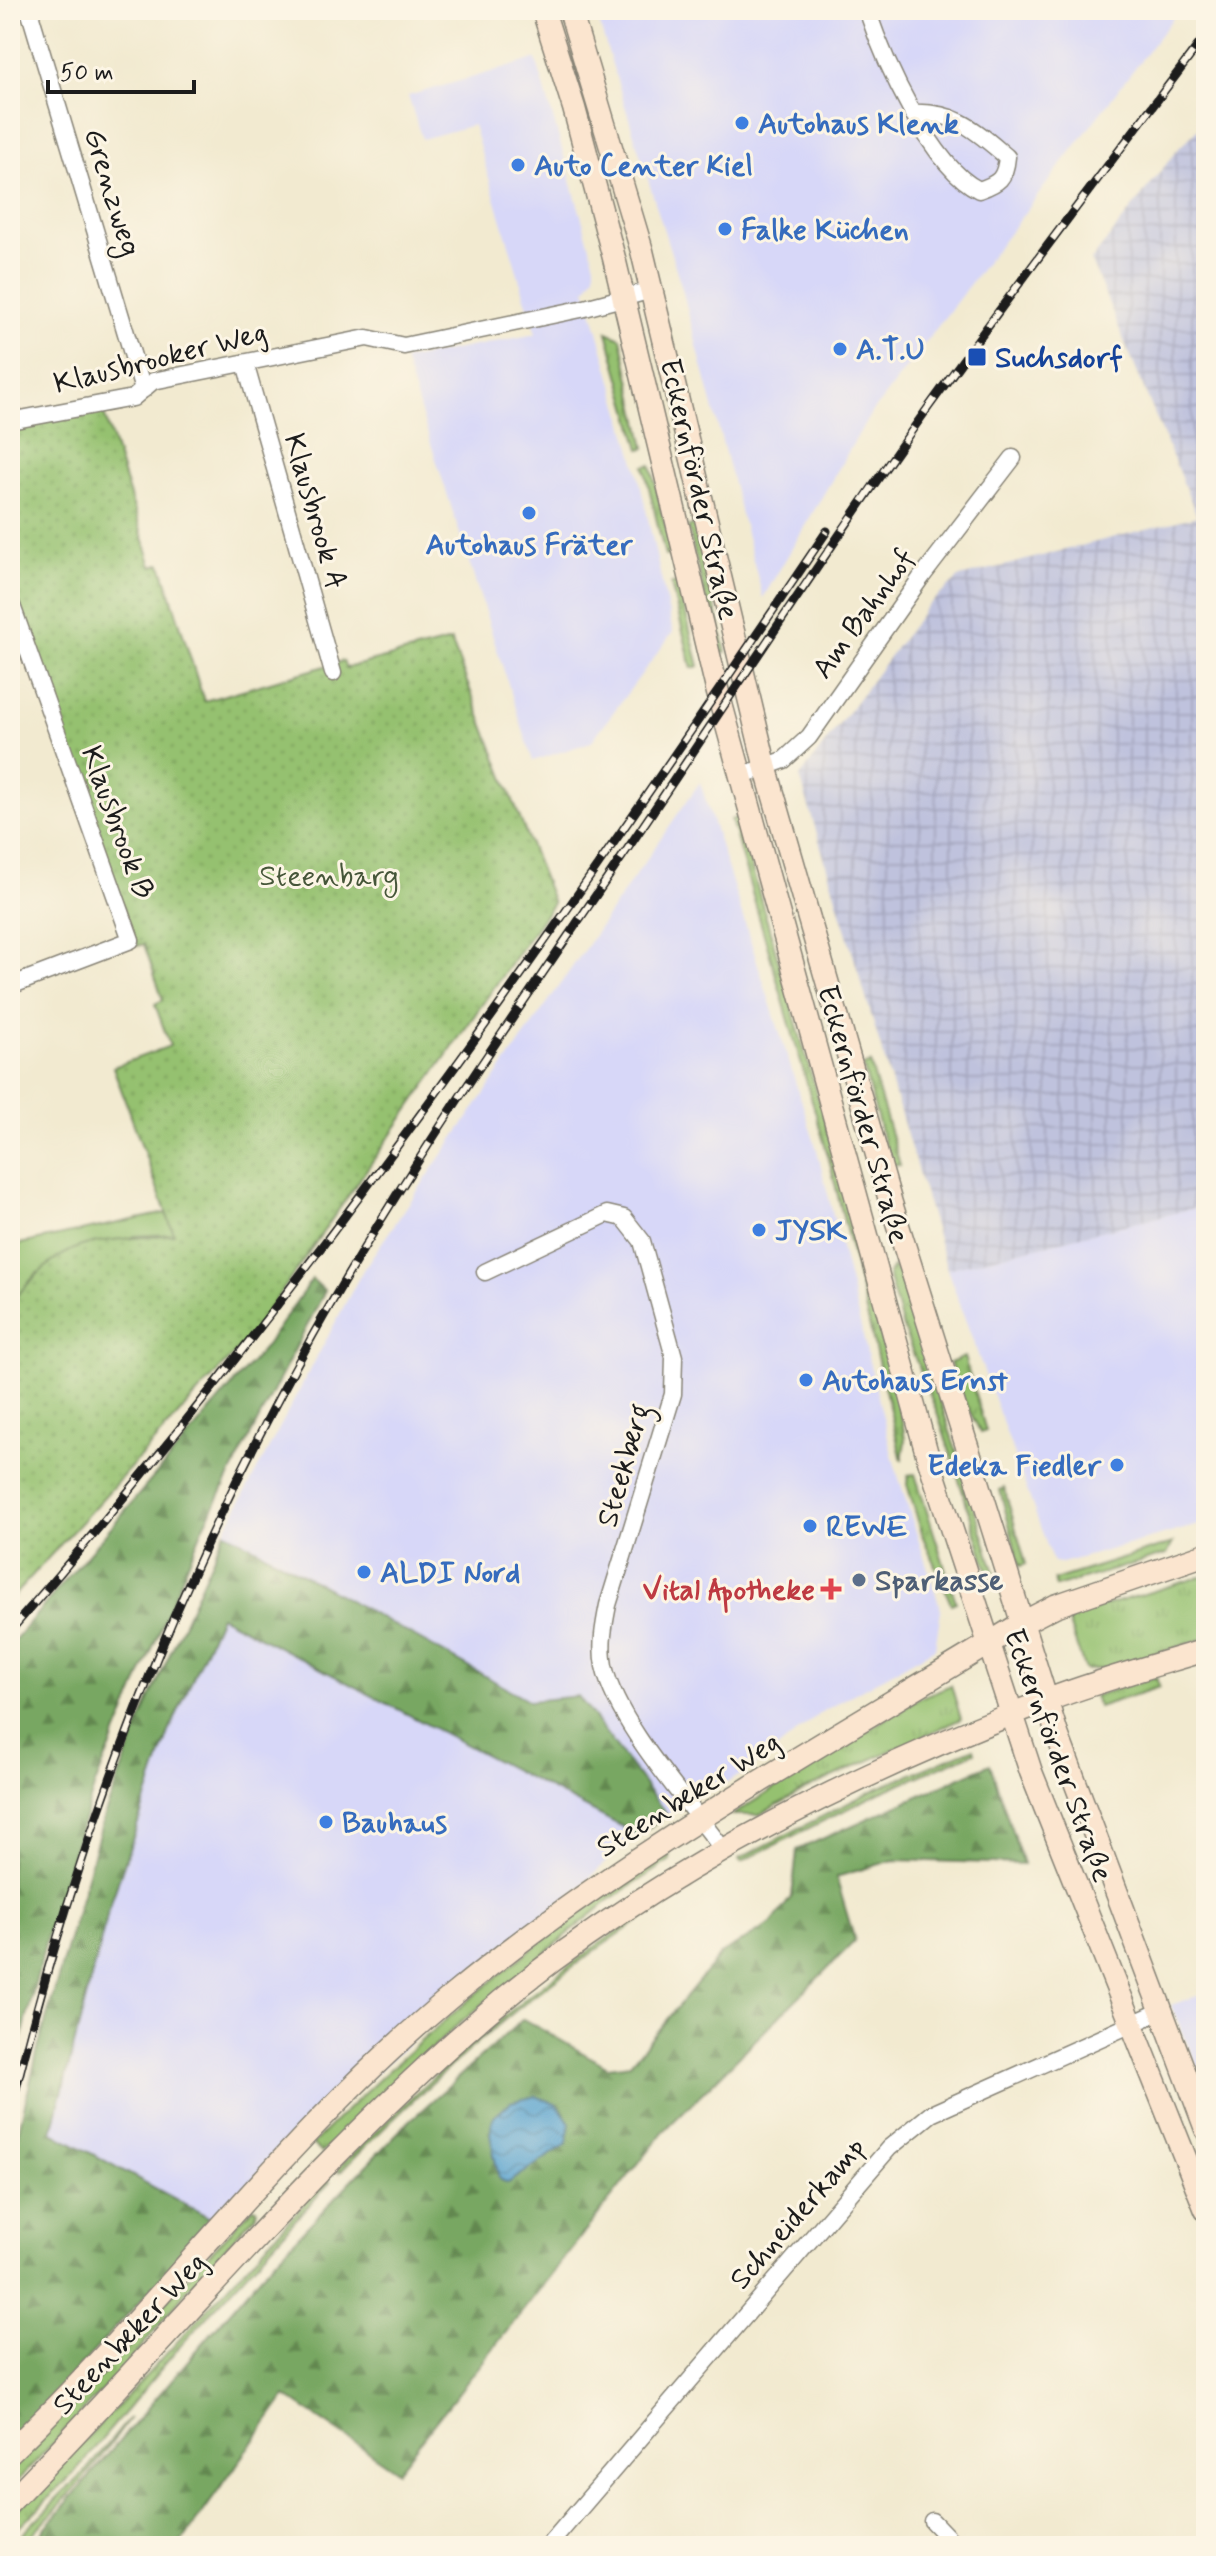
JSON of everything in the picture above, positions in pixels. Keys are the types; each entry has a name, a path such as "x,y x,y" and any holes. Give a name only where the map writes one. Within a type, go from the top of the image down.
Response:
{"main road":[{"name":"Eckernförder Straße","path":"543,10 574,108 624,297 708,655 740,776 909,1392 987,1645 1058,1845 1206,2210"},
{"name":"Eckernförder Straße","path":"570,10 652,290 766,769 895,1215 975,1479 1024,1622 1062,1747 1206,2129"},
{"name":"Steenbeker Weg","path":"10,2452 347,2092 452,1996 565,1908 702,1819 1024,1622 1055,1606 1206,1554"},
{"name":"Steenbeker Weg","path":"10,2502 121,2389 353,2137 491,2010 582,1940 724,1851 869,1776 1048,1700 1206,1650"},
{"path":"265,2179 291,2203"}],"street":[{"name":"Grenzweg","path":"29,10 143,390"},
{"path":"867,10 912,113 956,175 979,190 999,183 1005,173 1007,157 972,127 939,112 912,113"},
{"name":"Klausbrooker Weg","path":"10,421 133,398 153,381 367,338 404,346 652,290"},
{"name":"Klausbrook A","path":"245,363 333,673"},
{"name":"Am Bahnhof","path":"740,776 784,760 809,737 920,579 1013,458"},
{"name":"Klausbrook B","path":"10,600 131,940 10,986"},
{"name":"Steekberg","path":"485,1272 607,1214 624,1218 642,1241 674,1357 673,1394 608,1605 602,1635 604,1664 614,1697 724,1851"},
{"name":"Schneiderkamp","path":"548,2546 889,2148 931,2114 1161,2011"},
{"path":"932,2521 956,2546"}],"shaded area":[{"path":"595,10 1179,10 868,418 763,598 681,285"},
{"path":"536,59 595,264 595,275 586,289 637,469 673,632 591,742 533,761 404,360 536,334 473,125 422,139 408,96"},
{"path":"1206,121 1206,1205 947,1269 800,777 927,606 960,577 1197,516 1091,261 1178,149"},
{"path":"700,782 817,1150 895,1466 941,1610 935,1648 820,1713 769,1756 729,1782 714,1782 667,1815 578,1696 530,1701 225,1531 363,1270"},
{"path":"1206,1205 1206,1523 1062,1563 1053,1562 947,1269"},
{"path":"221,1615 638,1835 620,1847 589,1879 214,2220 52,2132 109,1908 169,1732"},
{"path":"1206,1993 1206,2075 1201,2076 1171,2005"}],"green space":[{"path":"607,332 621,338 645,448 640,449"},
{"name":"Steenbarg","path":"101,404 152,566 161,564 204,701 343,661 346,668 451,641 553,903 251,1335 10,1600 10,1304 49,1264 66,1253 101,1242 174,1234 113,1067 170,1046 155,1004 163,1000 144,944 137,946 10,587 10,421"},
{"path":"651,465 672,555 665,556 644,466"},
{"path":"695,525 726,652 719,653 688,526"},
{"path":"678,583 699,666 692,668 671,584"},
{"path":"737,817 839,1171 903,1426 905,1441 902,1460 830,1163 731,820"},
{"path":"870,1063 900,1165 890,1164 863,1066"},
{"path":"166,1213 175,1234 135,1236 37,1273 10,1304 10,1246"},
{"path":"893,1267 899,1272 997,1579 992,1583 939,1418 903,1328 888,1275"},
{"path":"312,1279 325,1291 203,1528 96,1782 50,1923 10,2087 10,1645 264,1348"},
{"path":"964,1357 986,1431 981,1433 959,1391 950,1363"},
{"path":"915,1474 956,1602 951,1604 923,1537 907,1484 908,1475"},
{"path":"1004,1488 1026,1564 1020,1566 1000,1490"},
{"path":"225,1531 530,1701 578,1696 667,1815 638,1835 220,1616 169,1732 109,1908 52,2132 214,2220 10,2443 10,2166 39,2045 104,1816 147,1705"},
{"path":"1173,1543 1167,1554 1056,1587 1054,1580"},
{"path":"1206,1575 1206,1638 1111,1668 1085,1670 1068,1621 1088,1611"},
{"path":"1156,1677 1159,1687 1098,1707 1094,1696"},
{"path":"951,1685 961,1719 806,1789 759,1815 732,1815 919,1698"},
{"path":"974,1748 975,1752 881,1792 741,1862 739,1859 878,1788"},
{"path":"990,1764 1023,1864 894,1860 836,1877 855,1941 663,2132 397,2471 286,2396 179,2546 30,2546 261,2275 405,2125 523,2019 608,2067 630,2064 721,1954 771,1924 792,1896 797,1850"},
{"path":"669,1852 670,1860 608,1901 454,2028 322,2153 312,2144 439,2025 527,1952"},
{"path":"690,1885 691,1889 596,1950 506,2018 421,2093 340,2172 337,2169 419,2090 504,2016 594,1947"},
{"path":"327,2179 330,2182 181,2345 73,2474 10,2536 10,2517 133,2390"},
{"path":"253,2207 257,2208 256,2214 196,2279 134,2356 10,2489 10,2468"},
{"path":"130,2418 50,2516 20,2546 10,2546 88,2468"}],"water":[{"path":"536,2096 558,2105 570,2123 567,2144 508,2183 499,2179 490,2135 493,2118 511,2102"}],"railway":[{"path":"10,2113 66,1911 134,1714 217,1522 313,1335 390,1205 473,1077 857,509 998,312 1206,35"},
{"path":"10,1631 229,1367 435,1094 535,955 827,531"}],"place":[{"name":"Autohaus Klenk","path":"742,123"},
{"name":"Auto Center Kiel","path":"518,165"},
{"name":"Falke Küchen","path":"725,229"},
{"name":"A.T.U","path":"840,349"},
{"name":"Suchsdorf","path":"977,357"},
{"name":"Autohaus Fräter","path":"529,513"},
{"name":"JYSK","path":"759,1230"},
{"name":"Autohaus Ernst","path":"806,1380"},
{"name":"Edeka Fiedler","path":"1117,1465"},
{"name":"REWE","path":"810,1526"},
{"name":"ALDI Nord","path":"364,1572"},
{"name":"Sparkasse","path":"859,1580"},
{"name":"Vital Apotheke","path":"831,1589"},
{"name":"Bauhaus","path":"326,1822"}]}
